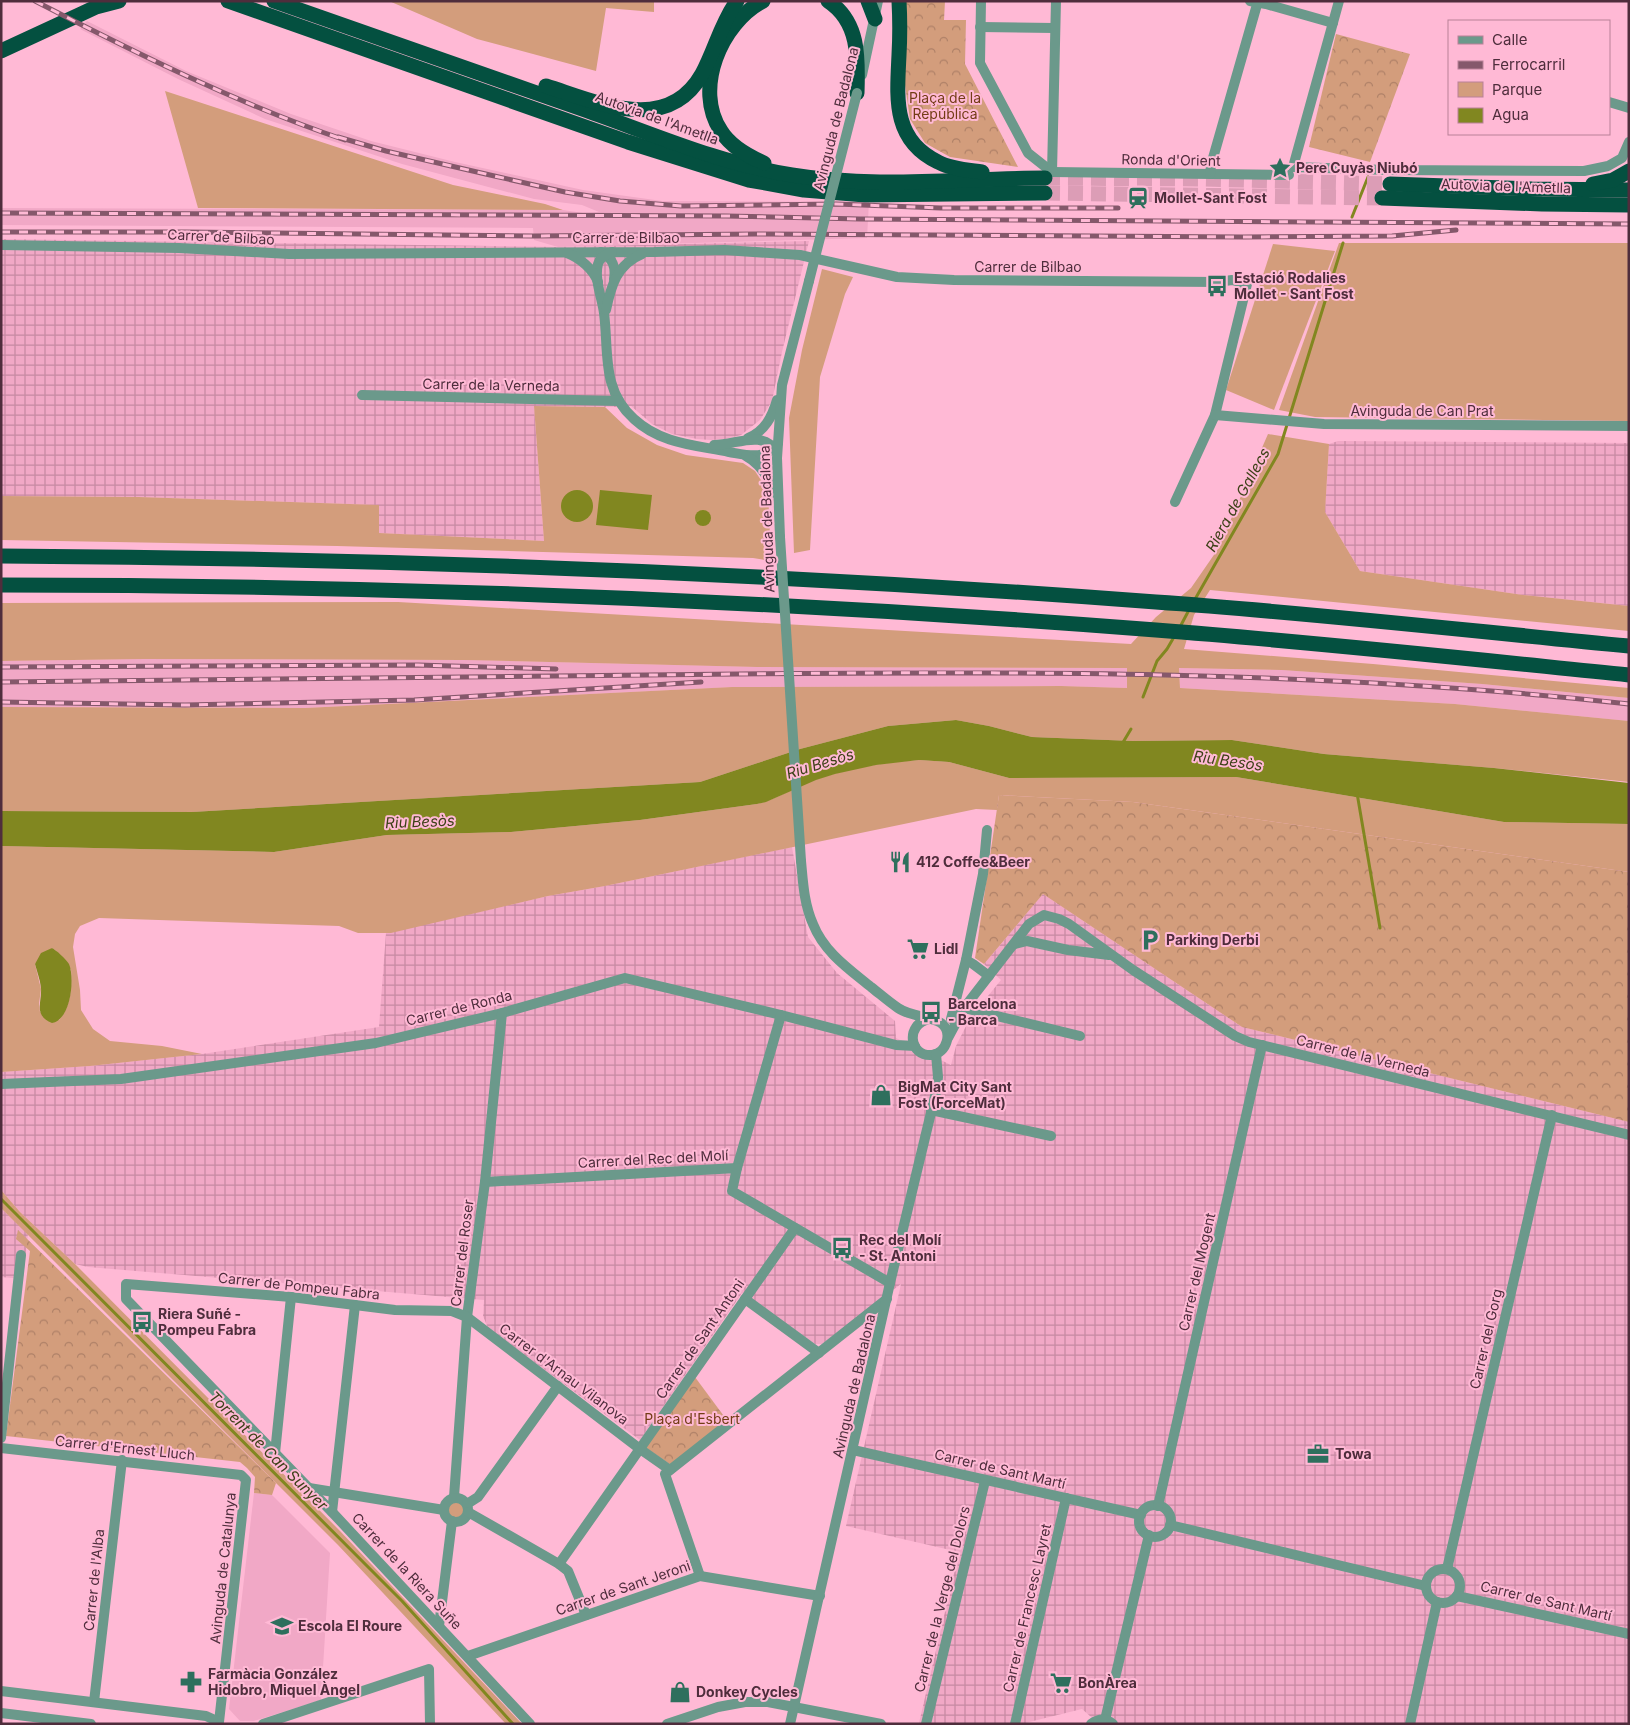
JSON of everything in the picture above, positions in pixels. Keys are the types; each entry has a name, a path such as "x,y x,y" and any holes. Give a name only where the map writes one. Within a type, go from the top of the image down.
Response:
{"highway":[{"path":"1,51 96,7 119,1"},
{"path":"228,1 628,142 749,180 822,192 865,195 1048,181"},
{"name":"Autovia de l'Ametlla","path":"274,1 686,147 747,166 827,180 888,182 1016,178 1048,181"},
{"path":"341,24 466,60 618,108 646,110 674,101 687,93 695,84 702,73 727,17 737,1"},
{"path":"718,38 748,1"},
{"path":"763,1 746,13 730,30 723,42 717,55 712,75 710,96 712,109 721,131 733,145 747,155 791,175"},
{"path":"828,1 846,19 855,39 857,52 857,93"},
{"path":"868,1 875,19"},
{"path":"900,1 898,108 903,125 912,141 927,156 944,165 1016,178"},
{"path":"1532,189 1597,184 1613,180 1629,171"},
{"name":"Autovia de l'Ametlla","path":"1389,177 1532,189 1629,190"},
{"name":"Autovia de l'Ametlla","path":"1382,198 1629,205"},
{"path":"1,556 235,558 560,567 820,580 1160,602 1629,646"},
{"path":"1,584 240,586 517,594 765,605 1155,630 1629,675"}],"street":[{"name":"Avinguda de Badalona","path":"878,1 857,93 782,385 776,447 801,860 806,901 813,924 823,942 841,962 899,1009 913,1031"},
{"path":"981,1 980,62 1028,153 1048,181"},
{"path":"1048,181 1056,1"},
{"path":"1291,171 1339,1"},
{"path":"1210,174 1255,2 1333,23"},
{"path":"980,27 1054,28"},
{"path":"1610,102 1629,108"},
{"name":"Ronda d'Orient","path":"1048,181 1117,173 1210,174 1291,171 1389,177 1584,171 1608,166 1622,158 1629,142"},
{"name":"Carrer de Bilbao","path":"1,245 179,248 289,254 606,253 724,250 800,255 897,277 954,280 1218,282 1232,280 1247,284 1215,415"},
{"path":"559,252 568,253 580,260 593,273 598,285 605,318 608,372 611,384 619,401 633,419 643,427 662,437 687,445 743,455 760,455 768,453 776,447 760,439 720,445 687,445"},
{"path":"605,318 617,274 633,258 648,252"},
{"path":"598,285 598,263 606,253 613,264 614,280"},
{"path":"743,441 757,433 772,417 782,385"},
{"name":"Carrer de la Verneda","path":"362,395 619,401"},
{"path":"1175,502 1215,415"},
{"name":"Avinguda de Can Prat","path":"1215,415 1324,424 1629,426"},
{"path":"743,455 758,464 765,472 778,500"},
{"path":"948,1038 947,1021 966,960 983,874 987,830"},
{"name":"Carrer de la Verneda","path":"1015,944 1029,924 1044,916 1059,919 1235,1036 1262,1045 1629,1134"},
{"path":"1068,950 1081,944 1084,935"},
{"name":"Carrer de la Verneda","path":"1015,944 1026,941 1068,950 1112,956"},
{"path":"964,1008 947,1021 929,1019 916,1026 913,1031 912,1040 914,1046 924,1054 936,1054 943,1049 964,1008 1015,944"},
{"path":"966,960 989,976"},
{"name":"Carrer de Ronda","path":"1,1084 121,1079 376,1043 502,1012 625,978 781,1015 896,1045 914,1046"},
{"path":"964,1008 1080,1036"},
{"name":"Avinguda de Badalona","path":"899,1009 929,1019"},
{"name":"Carrer del Roser","path":"454,1497 467,1317 485,1182 502,1012"},
{"path":"736,1168 781,1015"},
{"name":"Carrer del Mogent","path":"1158,1506 1262,1045"},
{"name":"Avinguda de Badalona","path":"790,1724 931,1110 938,1077 936,1054"},
{"path":"931,1110 1051,1136"},
{"name":"Carrer del Gorg","path":"1447,1569 1552,1115"},
{"name":"Carrer del Rec del Molí","path":"485,1182 736,1168 732,1191 890,1283"},
{"name":"Carrer de Sant Antoni","path":"559,1564 795,1228"},
{"path":"1,1438 21,1255"},
{"name":"Carrer de Pompeu Fabra","path":"126,1284 291,1297 395,1310 452,1311 467,1317"},
{"name":"Carrer de la Riera Suñe","path":"126,1284 126,1298 332,1512 530,1724"},
{"path":"275,1453 291,1297"},
{"path":"745,1298 819,1353"},
{"path":"700,1576 667,1472 887,1299"},
{"path":"332,1512 355,1305"},
{"name":"Carrer d'Arnau Vilanova","path":"467,1317 640,1449 667,1472"},
{"path":"558,1386 478,1497 467,1508 462,1520 452,1521 447,1518 444,1510 446,1502 454,1497 462,1499 467,1508 559,1564 568,1571 586,1615"},
{"name":"Carrer d'Ernest Lluch","path":"1,1448 122,1460 241,1475 244,1477"},
{"name":"Carrer de Sant Martí","path":"853,1450 1141,1515"},
{"name":"Carrer de l'Alba","path":"94,1702 122,1460"},
{"name":"Avinguda de Catalunya","path":"218,1723 246,1480 244,1477"},
{"name":"Carrer de la Verge del Dolors","path":"926,1724 985,1481"},
{"path":"309,1488 444,1510"},
{"name":"Carrer de Francesc Layret","path":"1015,1724 1066,1498"},
{"path":"1158,1506 1164,1508 1169,1513 1170,1525 1161,1536 1149,1535 1142,1528 1141,1515 1147,1508 1158,1506"},
{"path":"439,1626 452,1521"},
{"path":"1170,1525 1426,1586"},
{"path":"1091,1724 1098,1720 1109,1722 1149,1535"},
{"path":"1447,1569 1459,1581 1460,1586 1457,1596 1447,1603 1436,1602 1427,1594 1427,1578 1437,1570 1447,1569"},
{"name":"Carrer de Sant Jeroni","path":"468,1656 700,1576 820,1596"},
{"name":"Carrer de Sant Martí","path":"1457,1596 1629,1634"},
{"path":"1410,1724 1436,1602"},
{"path":"263,1724 429,1669 430,1724"},
{"path":"1,1691 206,1716 218,1723"},
{"path":"667,1724 718,1707 746,1702 768,1702 794,1706 847,1720 881,1724"},
{"path":"1,1713 91,1724"}],"shaded area":[{"path":"87,21 186,71 291,114 371,141 455,162 583,190 662,201 869,202 867,238 558,247 534,240 533,228 1,225 1,208 563,210 583,213 599,212 582,205 534,199 402,164 265,119 178,79 80,29"},
{"path":"1,239 558,247 809,241 772,401 760,420 741,435 711,440 672,434 652,424 631,406 534,406 544,541 378,533 378,505 139,497 1,496"},
{"path":"1338,441 1629,443 1629,606 1523,595 1360,571 1325,512 1329,444"},
{"path":"144,659 464,660 757,667 1128,668 1127,688 1061,686 732,687 305,708 1,707 1,661"},
{"path":"1179,668 1282,670 1482,684 1629,698 1629,721 1455,704 1180,688"},
{"path":"792,847 808,937 837,973 895,1021 896,1038 951,1065 956,1046 970,1018 1001,980 984,964 1043,894 1242,1027 1629,1122 1629,1724 1099,1724 1082,1709 1021,1724 919,1723 959,1552 846,1526 901,1284 822,1344 815,1344 742,1293 640,1440 488,1328 483,1316 484,1300 88,1267 75,1264 20,1212 1,1190 1,1072 90,1066 202,1054 379,1027 386,933 548,896"},
{"path":"1,1208 28,1233 23,1279 1,1277"},
{"name":"Escola El Roure","path":"254,1493 272,1495 330,1553 321,1700 254,1721 240,1721 229,1709"}],"green space":[{"path":"389,1 654,1 654,12 606,8 596,71 477,39"},
{"name":"Plaça de la República","path":"905,1 945,1 944,20 966,20 965,64 1018,167 950,157 925,143 910,119 905,85"},
{"path":"1336,34 1410,54 1370,162 1309,147"},
{"path":"165,91 453,185 545,204 563,210 198,208"},
{"path":"1339,243 1629,243 1629,421 1315,417 1279,410"},
{"path":"1273,244 1335,251 1274,410 1226,390"},
{"path":"822,269 853,277 845,294 820,377 810,550 794,553 789,418 802,350"},
{"path":"534,406 605,407 627,428 657,445 686,455 743,463 755,471 768,491 771,561 753,558 337,546 1,540 1,496 139,497 379,505 379,533 544,541"},
{"path":"1268,434 1329,444 1325,512 1360,571 1523,595 1629,606 1629,631 1210,590 1194,615 1184,649 1373,664 1629,688 1629,698 1482,684 1282,670 1179,668 1180,688 1455,704 1629,721 1629,782 1494,768 1324,754 1232,740 1133,741 1032,737 956,720 888,726 800,749 700,782 192,812 1,811 1,707 305,708 732,687 1061,686 1127,688 1127,668 757,667 464,660 144,659 1,661 1,603 398,602 1131,644 1156,617 1191,588 1218,549"},
{"path":"906,761 949,762 1009,778 1236,777 1504,822 1629,824 1629,872 1133,802 999,795 997,810 976,809 605,886 548,896 391,933 358,933 339,926 99,918 80,926 75,934 73,947 80,990 81,1010 93,1029 110,1041 162,1046 202,1054 90,1066 1,1072 1,846 274,852 387,835 511,832 640,820 757,804 829,775 868,766","holes":["52,948 71,970 71,989 68,1003 59,1020 40,1012 41,989 35,964"]},
{"path":"999,795 1133,802 1629,872 1629,1122 1242,1027 1043,894 984,964 975,958"},
{"path":"1,1190 20,1212 75,1264 340,1531 522,1724 506,1724 338,1545 1,1208"},
{"path":"18,1230 276,1483 272,1495 254,1493 255,1477 240,1462 6,1436 30,1251 16,1239"},
{"name":"Plaça d'Esbert","path":"692,1373 729,1423 674,1467 642,1445"},
{"path":"456,1498 465,1501 468,1510 465,1519 456,1522 447,1519 444,1510 447,1501"}],"water":[{"path":"577,490 583,491 588,495 592,500 592,512 588,517 583,521 577,522 571,521 566,517 562,512 561,506 562,500 566,495 571,491"},
{"path":"600,490 652,495 648,530 596,525"},
{"path":"700,510 706,510 711,515 709,524 700,526 695,521 695,515"},
{"name":"Riu Besòs","path":"956,720 1032,737 1133,741 1232,740 1324,754 1494,768 1629,783 1629,824 1504,822 1236,777 1009,778 949,762 919,760 876,765 835,774 757,804 640,820 511,832 387,835 274,852 1,846 1,811 192,812 700,782 800,749 888,726"},
{"path":"52,948 69,964 72,979 70,998 64,1014 52,1023 46,1020 40,1012 41,988 35,964 41,953"}],"waterway":[{"name":"Riera de Gallecs","path":"1352,217 1368,177"},
{"name":"Riera de Gallecs","path":"1194,601 1278,454 1343,243"},
{"name":"Riera de Gallecs","path":"1180,627 1190,608"},
{"name":"Riera de Gallecs","path":"1143,697 1157,661 1174,637"},
{"name":"Riera de Gallecs","path":"1122,744 1131,729"},
{"path":"1357,793 1380,928"},
{"name":"Torrent de Can Sunyer","path":"1,1199 402,1601 513,1724"}],"tunnel":[{"path":"1045,178 1205,179 1390,184"},
{"path":"1045,193 1382,198"}],"railway":[{"path":"35,1 111,40 227,94 345,140"},
{"path":"338,137 386,151 490,175 565,192 620,201 681,206 836,204 941,208 1118,208"},
{"path":"1,213 726,216 860,219 1629,224"},
{"path":"1,232 533,236 758,234 1244,237 1392,236 1456,230"},
{"path":"1,667 418,665 556,669"},
{"path":"1,682 849,673 1072,673 1295,679 1407,685 1629,704"},
{"path":"1,702 185,705 414,700 701,682"}],"place":[{"name":"Pere Cuyàs Niubó","path":"1280,168"},
{"name":"Mollet-Sant Fost","path":"1138,198"},
{"name":"Estació Rodalies Mollet - Sant Fost","path":"1217,286"},
{"name":"412 Coffee&Beer","path":"900,862"},
{"name":"Parking Derbi","path":"1150,940"},
{"name":"Lidl","path":"918,949"},
{"name":"Barcelona - Barca","path":"931,1012"},
{"name":"BigMat City Sant Fost (ForceMat)","path":"881,1095"},
{"name":"Rec del Molí - St. Antoni","path":"842,1248"},
{"name":"Riera Suñé - Pompeu Fabra","path":"142,1322"},
{"name":"Towa","path":"1318,1454"},
{"name":"Escola El Roure","path":"282,1626"},
{"name":"Farmàcia González Hidobro, Miquel Àngel","path":"191,1682"},
{"name":"BonÀrea","path":"1061,1683"},
{"name":"Donkey Cycles","path":"680,1692"}]}
